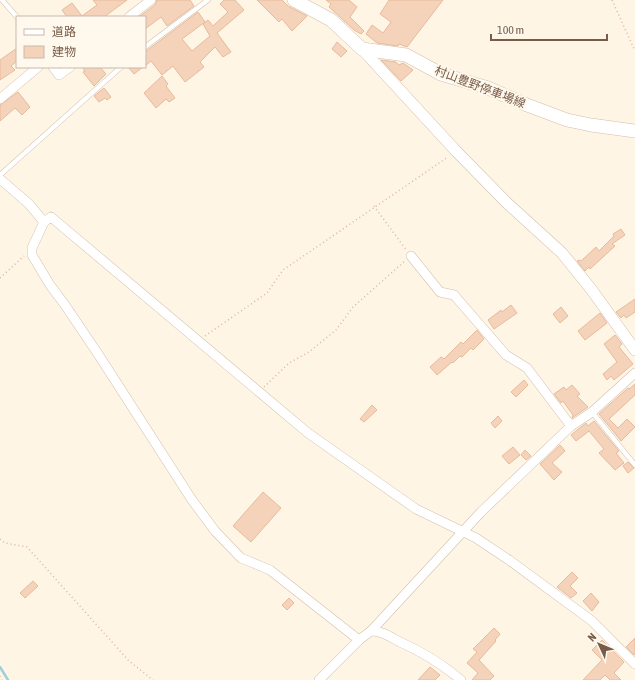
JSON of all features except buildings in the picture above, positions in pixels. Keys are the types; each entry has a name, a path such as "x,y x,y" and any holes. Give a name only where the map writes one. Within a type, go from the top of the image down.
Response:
{"main road":[{"path":"299,2 331,20 362,49"},
{"name":"村山豊野停車場線","path":"362,49 406,55 442,74 488,88 567,120 635,131"}],"street":[{"path":"130,16 151,0"},
{"path":"362,49 456,152 507,203 562,253 591,289 635,350"},
{"path":"0,99 37,68"},
{"path":"54,68 60,75 69,68"},
{"path":"0,179 29,204 44,222"},
{"path":"359,640 270,570 241,558 215,532 159,451 72,315 50,285 32,255 32,248 44,222 51,217 308,433 416,509 464,532 509,560 592,621 635,664"},
{"path":"410,256 440,292 454,295 506,355 527,368 571,426"},
{"path":"319,680 359,640 371,632 487,507 571,426 592,412 635,373"},
{"path":"371,632 375,631 391,637 423,652 444,666 460,680"}],"lane":[{"path":"2,0 16,16"},
{"path":"146,46 208,0"},
{"path":"0,175 119,68"},
{"path":"592,412 635,465"}],"path":[{"path":"612,0 635,51"},
{"path":"198,340 267,293 283,270 374,206 456,152"},
{"path":"258,392 289,364 309,352 336,330 353,307 410,256 374,206"},
{"path":"0,278 32,248"},
{"path":"0,539 5,543 27,547 129,661 153,680"},
{"path":"0,676 2,680"}],"waterway":[{"path":"0,667 8,680"}]}
